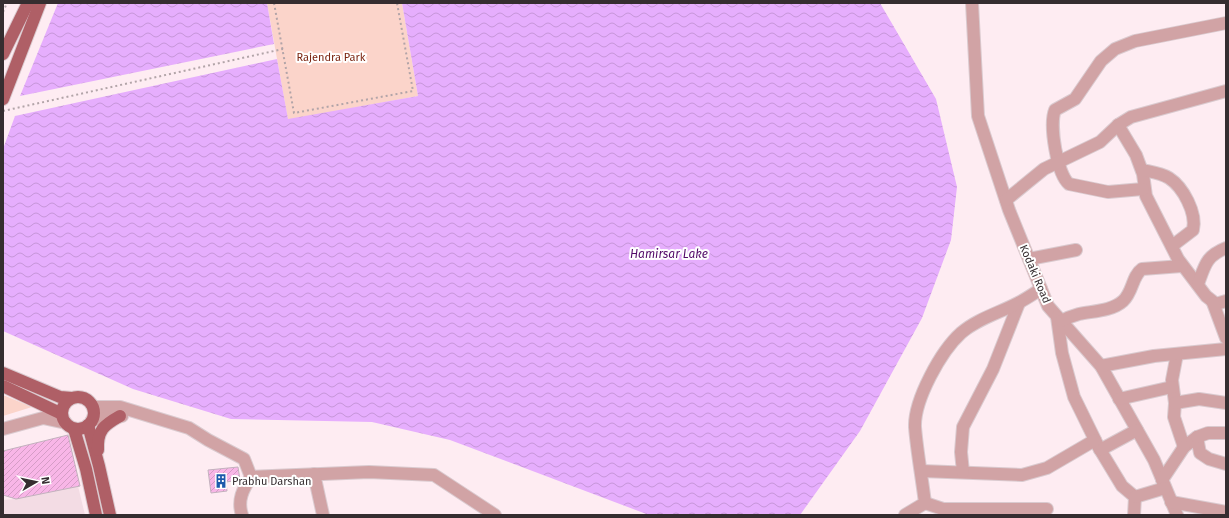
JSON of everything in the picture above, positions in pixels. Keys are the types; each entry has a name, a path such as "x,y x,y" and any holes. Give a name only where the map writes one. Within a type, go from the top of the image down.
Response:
{"main road":[{"path":"3,54 28,3"},
{"path":"3,99 40,3"},
{"path":"3,373 54,395 72,398 82,397 93,407 90,422 110,515"},
{"path":"3,386 80,429 90,422"},
{"path":"72,398 65,404 67,422 86,469 96,515"},
{"path":"100,466 98,438 106,424 120,416"}],"street":[{"name":"Kodaki Road","path":"972,3 978,116 1006,200 1041,289 1048,306 1101,366 1154,460 1177,515"},
{"path":"1143,189 1108,192 1072,186 1066,182 1057,161 1053,121 1055,110 1075,99 1101,61 1115,49 1135,41 1226,23"},
{"path":"1006,200 1044,169 1057,161 1100,142 1118,125 1131,117 1226,91"},
{"path":"1118,125 1136,155 1142,170 1143,189 1151,208 1182,266 1213,303 1226,338"},
{"path":"1142,170 1169,178 1184,196 1192,213 1194,220 1193,230 1172,246"},
{"path":"1198,284 1207,261 1211,256 1226,248"},
{"path":"1029,259 1076,250"},
{"path":"1135,497 1122,486 1098,445 1074,397 1062,353 1059,318 1102,310 1119,304 1128,296 1137,273 1142,269 1182,266"},
{"path":"925,503 915,426 919,403 931,376 946,351 961,333 978,322 1019,303 1041,289"},
{"path":"1213,303 1218,304 1226,301"},
{"path":"963,472 960,452 963,427 967,416 994,369 1019,303"},
{"path":"1101,366 1154,356 1226,349"},
{"path":"1177,354 1172,387 1175,403 1174,417 1184,447"},
{"path":"1120,399 1172,387"},
{"path":"1175,403 1199,399 1226,403"},
{"path":"93,407 120,407 189,428 244,459 251,477"},
{"path":"90,422 120,416 208,440"},
{"path":"3,430 43,418 67,422"},
{"path":"922,471 1022,475 1047,468 1098,445 1137,430"},
{"path":"1135,497 1164,484 1184,447 1197,437 1208,433 1226,432"},
{"path":"1197,437 1200,453 1209,459 1226,464"},
{"path":"251,477 369,472 434,475 491,514"},
{"path":"314,474 323,515"},
{"path":"242,515 239,506 243,490 251,477"},
{"path":"1134,515 1135,497"},
{"path":"1171,502 1226,512"},
{"path":"905,515 925,503 943,509 1047,509"}],"path":[{"path":"3,12 7,3"},
{"path":"274,3 294,113 413,91 397,3"},
{"path":"3,111 283,49"}],"shaded area":[{"path":"78,486 85,515 3,515 3,500 16,499"}],"green space":[{"name":"Rajendra Park","path":"267,3 402,3 418,96 288,120"},
{"path":"3,395 32,407 3,416"}],"water":[{"path":"58,3 267,3 274,44 20,96"},
{"name":"Hamirsar Lake","path":"402,3 880,3 936,99 957,187 951,240 922,318 860,431 800,515 649,515 450,440 372,422 231,419 133,389 3,331 3,149 15,116 277,59 288,119 418,96"}],"building":[{"path":"68,435 80,486 16,499 3,495 3,451"},
{"name":"Prabhu Darshan","path":"238,467 240,480 226,482 227,491 211,493 208,470"}],"place":[{"name":"Prabhu Darshan","path":"221,481"}]}
